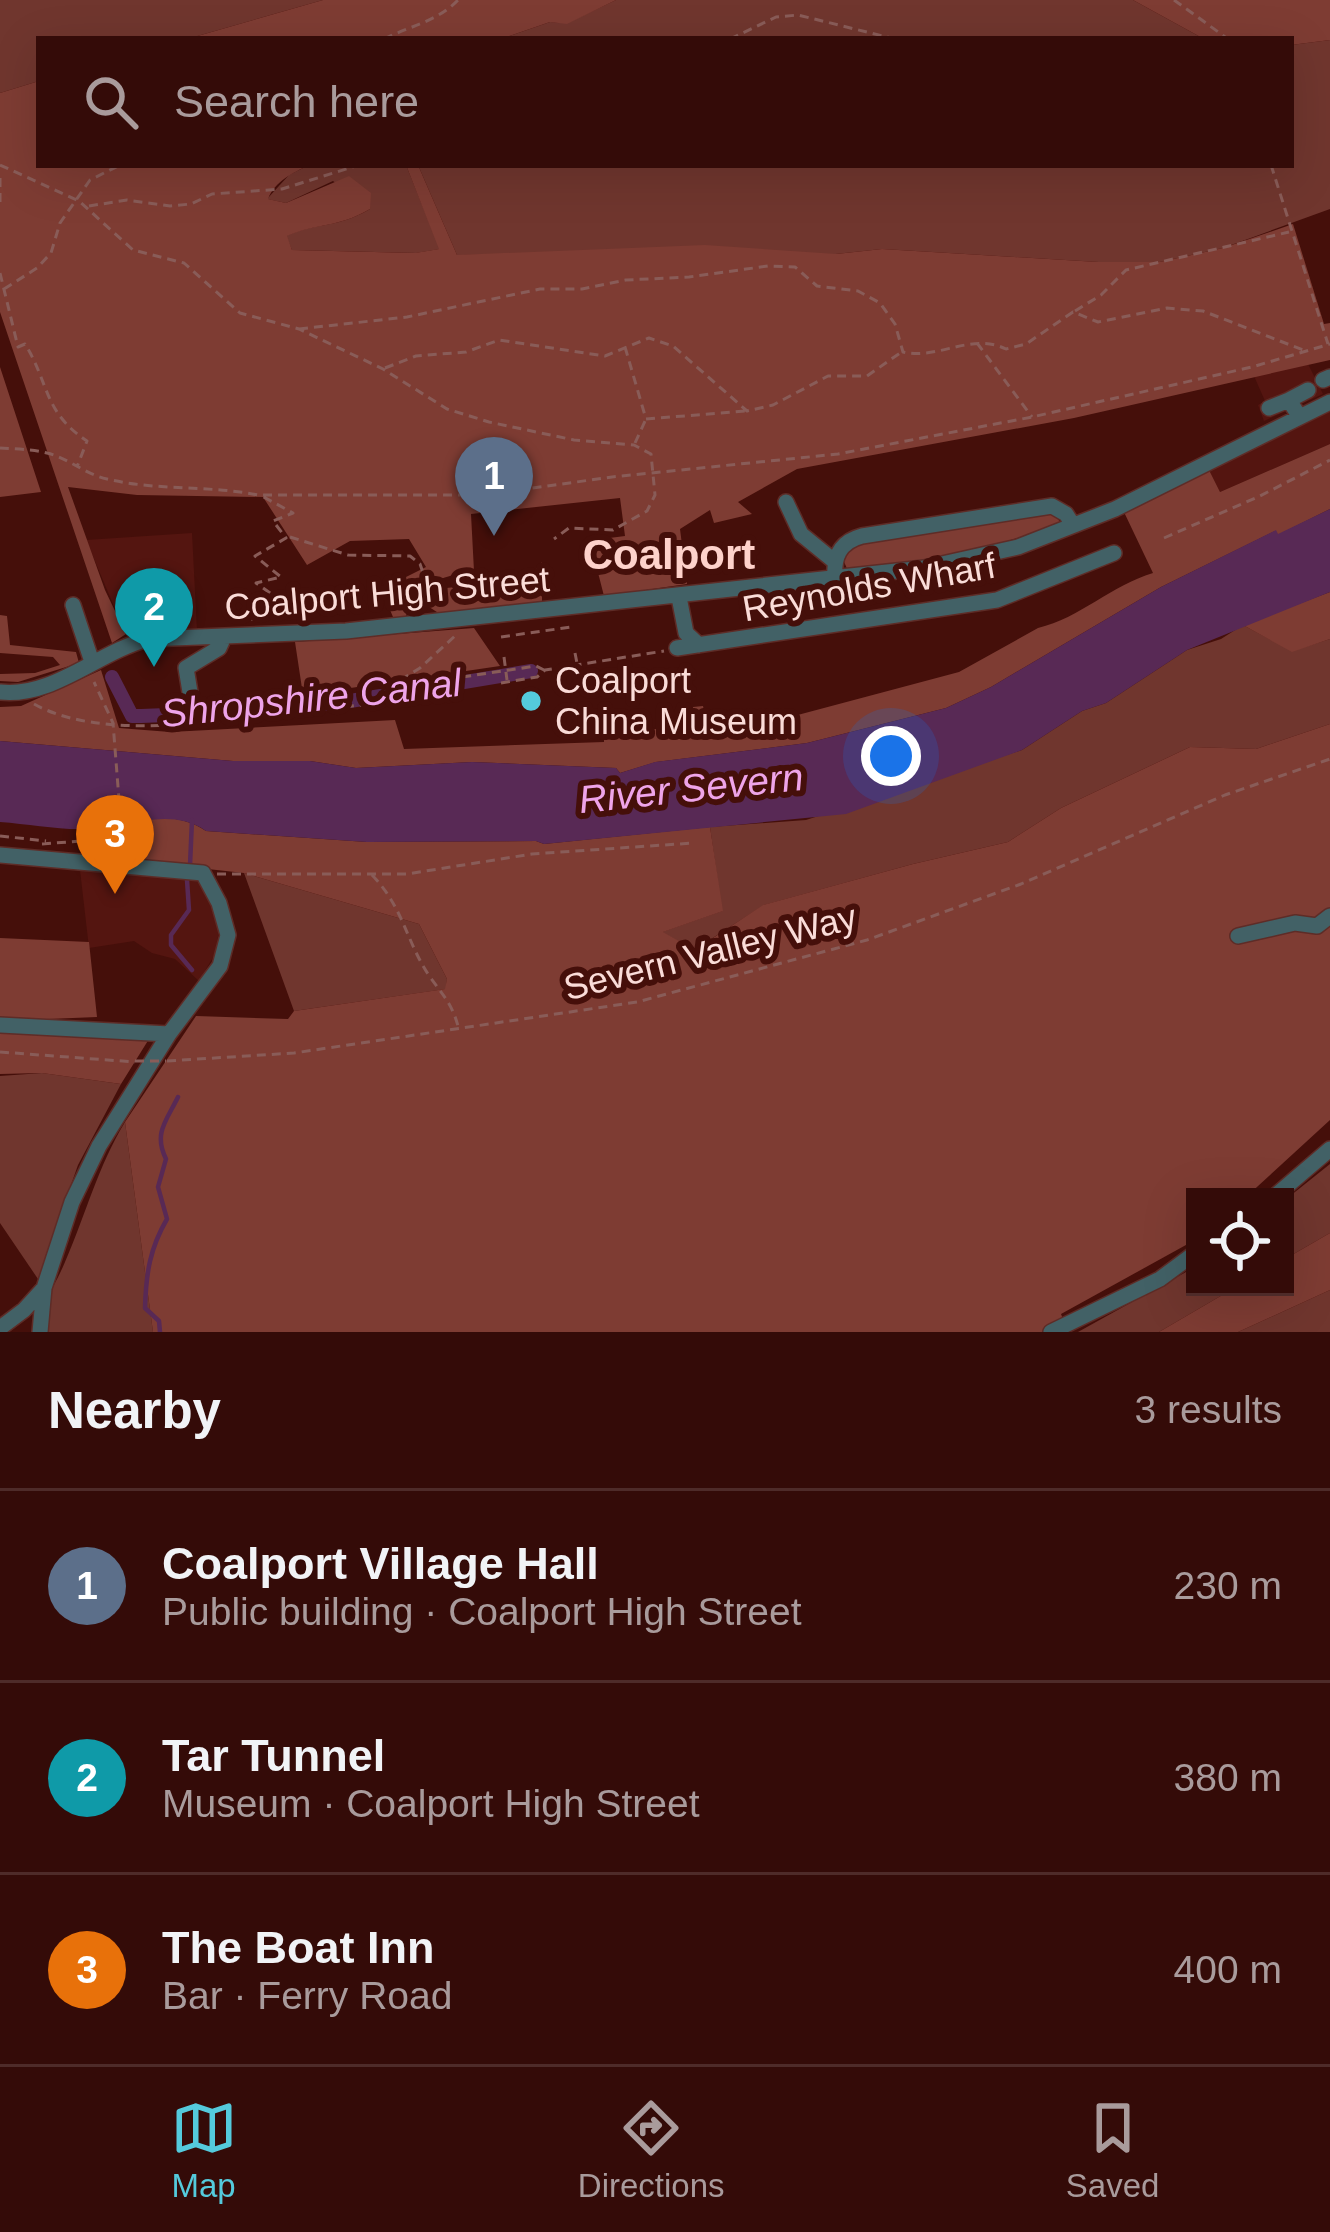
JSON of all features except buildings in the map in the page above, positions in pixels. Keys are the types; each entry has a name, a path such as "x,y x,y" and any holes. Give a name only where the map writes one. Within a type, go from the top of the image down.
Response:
{"street":[{"path":"1269,409 1308,390"},
{"path":"1289,400 1299,416"},
{"name":"Coalport High Street","path":"0,692 22,694 148,639 463,620 924,568 1018,547 1114,509 1330,402"},
{"path":"786,502 801,534 835,561"},
{"path":"836,580 835,561 849,539 1052,506 1073,525"},
{"name":"Reynolds Wharf","path":"677,648 998,600 1114,553"},
{"path":"680,597 686,633 699,646"},
{"path":"73,605 92,662"},
{"path":"190,692 186,668 219,648 224,637"},
{"path":"0,855 203,873 228,934 220,966 169,1034 98,1146 53,1259 44,1288 40,1332"},
{"path":"1238,936 1294,923 1317,926 1330,916"},
{"path":"0,1025 169,1034"},
{"path":"1284,1188 1330,1149"},
{"path":"1051,1332 1160,1279 1186,1260"},
{"path":"0,1328 44,1288"}],"path":[{"path":"390,36 417,22 442,17 458,0"},
{"path":"1174,0 1224,36"},
{"path":"736,36 776,17 798,15 883,36"},
{"path":"0,165 87,206 133,250 184,263 240,313 299,329 383,369 447,409 608,445 634,445 651,454 656,495 647,511 613,530 569,528 554,538"},
{"path":"4,289 51,253 60,223 90,180 114,168"},
{"path":"87,206 127,200 191,204 212,194 283,190 350,168"},
{"path":"0,448 51,453 76,469 108,479 161,487 223,488 258,495 483,495 838,454 1032,417 1252,367 1329,344 1272,168"},
{"path":"0,178 0,208"},
{"path":"646,419 773,405 828,376 867,376 903,352 922,356 990,341 1006,349 1026,344 1101,295 1126,270 1289,232"},
{"path":"299,329 407,317 540,290 796,267 817,286 858,291 880,303 895,324 903,352"},
{"path":"0,273 18,347 25,344 32,356 63,426 87,441 76,469"},
{"path":"1073,312 1098,322 1167,308 1203,311 1305,351"},
{"path":"383,369 416,356 466,352 499,340 604,356 649,338 674,346 747,411"},
{"path":"976,342 1032,417"},
{"path":"625,347 646,419 634,445"},
{"path":"1163,538 1330,460"},
{"path":"258,495 291,511 290,517 273,521 286,536 348,555 410,556 420,565 428,587"},
{"path":"255,635 251,601 273,595 256,583 281,577 255,556 286,536"},
{"path":"22,694 39,707 64,716 113,723 245,720 385,704 387,688 442,650 463,620"},
{"path":"501,637 571,627"},
{"path":"504,657 504,682 537,677 545,670 677,648"},
{"path":"575,653 582,689"},
{"path":"387,688 536,665 545,670"},
{"path":"0,836 81,841 121,825 115,732 94,683"},
{"name":"Severn Valley Way","path":"0,1052 135,1061 294,1053 637,1001 867,940 1021,884 1225,795 1330,759"},
{"path":"92,836 93,848"},
{"path":"40,845 47,842"},
{"path":"203,873 407,874 532,854 693,843"},
{"path":"371,874 392,896 428,975 452,1002 458,1028"}],"shaded area":[{"path":"0,0 323,0 197,36 36,36 36,82 0,93"},
{"path":"323,0 616,0 567,24 550,22 510,36 197,36"},
{"path":"616,0 1133,0 1199,36 510,36 550,22 567,23"},
{"path":"1133,0 1330,0 1330,40 1294,45 1294,36 1199,36"},
{"path":"1330,40 1330,209 1223,248 1160,262 882,249 836,254 457,255 419,168 1294,168 1294,45"},
{"path":"36,82 36,168 304,168 280,182 268,199 286,203 349,176 371,193 370,209 287,236 292,250 415,253 439,249 407,168 419,168 457,255 705,245 836,254 882,249 1160,262 1223,248 1293,224 1324,324 1330,323 1330,360 1074,418 797,469 738,502 752,514 714,523 710,510 680,529 687,584 604,596 594,540 625,536 620,498 471,514 474,571 431,583 405,618 393,617 388,605 402,579 426,567 409,539 350,541 307,565 263,497 137,495 68,487 126,634 112,643 0,312 0,93"},
{"path":"303,168 407,168 440,249 416,253 292,250 286,236 370,209 333,181 286,203 267,199 289,175"},
{"path":"1308,364 1323,394 1264,421 1258,405 1265,401 1254,376"},
{"path":"0,367 41,492 0,497"},
{"path":"1330,410 1330,444 1220,492 1208,468"},
{"path":"1330,444 1330,509 1161,587 991,687 946,708 807,743 656,762 620,773 616,768 472,762 356,768 0,741 0,707 21,706 101,670 119,728 170,732 395,720 404,749 604,742 604,737 695,723 693,707 703,706 710,739 747,733 749,728 959,672 1153,573 1123,510 1208,468 1220,492"},
{"path":"1053,512 1060,522 1054,527 961,555 848,571 842,557 867,541"},
{"path":"192,533 197,631 127,637 86,540"},
{"path":"542,562 542,603 440,614 426,605 432,591 505,585"},
{"path":"1330,592 1330,639 1292,652 1243,625"},
{"path":"0,615 7,616 10,645 76,652 79,663 18,682 0,681 0,674 35,673 60,665 53,657 0,653"},
{"path":"1243,625 1292,651 1330,639 1330,724 1256,749 1190,747 1061,808 1008,842 764,905 694,950 662,932 722,911 710,827 806,820 1022,750 1187,650 1221,639"},
{"path":"474,628 500,666 303,695 295,642"},
{"path":"1330,724 1330,1120 1256,1188 1186,1188 1186,1245 1061,1314 1068,1332 153,1332 125,1122 196,1016 288,1019 294,1011 445,989 447,979 419,924 244,873 144,862 136,839 124,827 165,818 206,831 367,842 544,844 710,827 723,911 663,932 695,950 763,905 1008,842 1061,808 1190,747 1256,749"},
{"path":"80,870 198,880 204,885 219,931 215,954 199,981 175,959 152,953 134,941 89,948"},
{"path":"244,873 419,924 447,979 446,989 294,1011"},
{"path":"0,938 89,942 97,1017 0,1021"},
{"path":"0,1030 149,1039 121,1084 42,1073 0,1074"},
{"path":"42,1073 121,1084 78,1165 38,1279 0,1223 0,1076"},
{"path":"125,1122 153,1332 40,1332 46,1302"},
{"path":"1330,1164 1330,1233 1294,1254 1294,1193"},
{"path":"1330,1233 1330,1290 1238,1332 1159,1332 1221,1296 1294,1296 1294,1254"},
{"path":"1186,1272 1186,1296 1221,1296 1159,1332 1078,1332"},
{"path":"1330,1290 1330,1332 1238,1332"}],"water":[{"name":"River Severn","path":"1330,509 1330,592 1187,650 1022,750 846,814 544,844 367,842 206,831 163,819 85,829 0,822 0,741 356,768 472,762 616,768 620,773 655,762 807,743 946,708 991,687 1161,587"}],"waterway":[{"name":"Shropshire Canal","path":"112,677 132,716 141,716 344,702 531,671"},
{"path":"190,865 192,820"},
{"path":"187,880 189,910 171,935 171,945 192,970"},
{"path":"160,1332 159,1321 145,1308 153,1251 167,1219 158,1187 166,1159 161,1134 178,1097"}],"place":[{"name":"Coalport Village Hall","path":"494,536"},
{"name":"Tar Tunnel","path":"154,667"},
{"name":"Coalport China Museum","path":"531,701"},
{"name":"The Boat Inn","path":"115,894"}],"district":[{"name":"Coalport","path":"669,554"}]}
